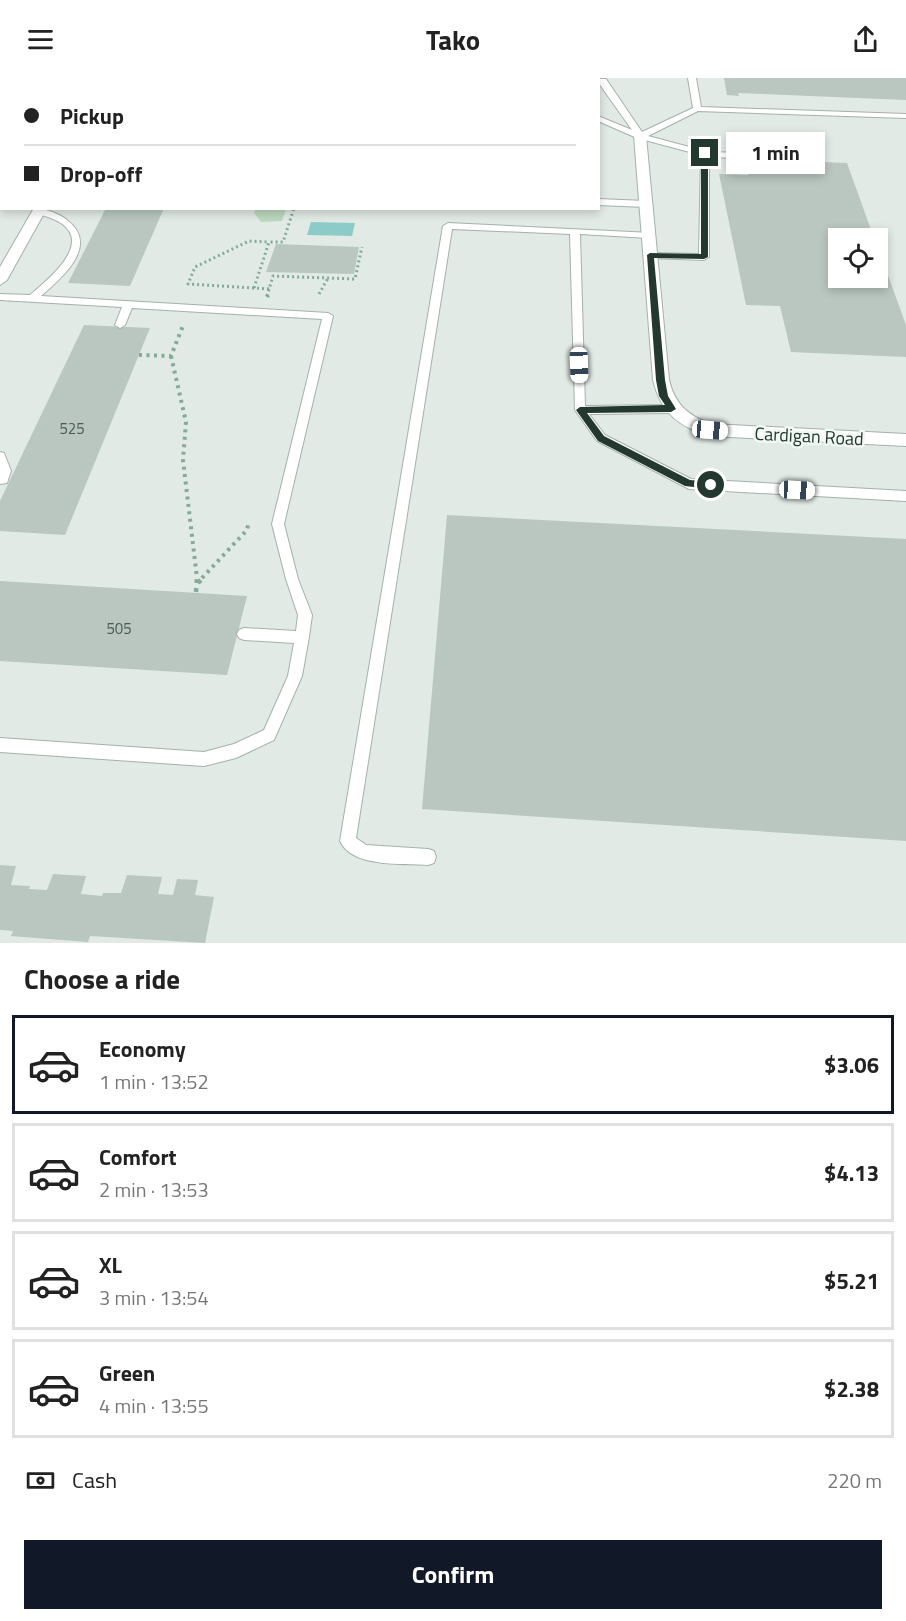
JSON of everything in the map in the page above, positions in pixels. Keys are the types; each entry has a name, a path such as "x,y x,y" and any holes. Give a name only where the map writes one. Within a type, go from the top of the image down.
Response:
{"street":[{"path":"640,136 661,380 664,396 671,409"},
{"path":"0,280 40,210"},
{"name":"Cardigan Road","path":"671,409 688,423 710,430 906,441"}],"lane":[{"path":"692,78 698,109"},
{"path":"600,80 603,81 640,136"},
{"path":"640,136 698,109 906,116"},
{"path":"600,119 640,136 705,153 814,158"},
{"path":"650,255 704,257 705,153"},
{"path":"600,202 646,204"},
{"path":"32,299 68,266 77,249 76,231 69,223 40,210"},
{"path":"428,857 363,853 348,841 448,226 649,235"},
{"path":"575,231 580,410 601,438 689,484 906,496"},
{"path":"0,297 328,316 278,524 292,579 305,615 295,676 269,735 236,752 204,759 0,745"},
{"path":"120,325 128,305"},
{"path":"580,410 671,409"},
{"path":"0,456 5,471 3,480"},
{"path":"244,634 302,637"}],"path":[{"path":"269,289 188,284 195,267 249,240 283,242 293,210"},
{"path":"254,288 269,242"},
{"path":"262,312 273,276 355,279 362,247"},
{"path":"319,294 322,285 329,278"},
{"path":"190,308 171,356 186,422 183,460 198,584"},
{"path":"139,355 171,356"},
{"path":"195,592 198,584 247,530 249,521"}],"green space":[{"path":"255,210 286,210 282,221 261,222 254,213"}],"water":[{"path":"311,222 355,223 352,236 307,235"}],"building":[{"path":"724,78 906,78 906,100 738,93 739,96 727,95"},
{"path":"744,159 847,163 870,228 828,228 828,288 888,288 888,276 906,325 906,357 791,352 780,306 746,305 719,174 748,175"},
{"path":"105,210 163,210 130,286 68,283"},
{"path":"276,244 359,247 354,274 266,272"},
{"path":"84,325 150,328 65,535 0,531 0,501"},
{"path":"447,515 906,539 906,841 422,809"},
{"path":"0,581 247,596 227,675 0,661"},
{"path":"0,865 16,866 11,885 47,890 53,874 86,876 81,894 102,896 103,893 121,893 127,875 162,877 158,894 173,895 177,879 198,880 195,895 214,897 205,943 90,936 88,942 11,936 13,931 0,930"}],"route":[{"path":"705,153 704,257 650,255 661,380 664,396 671,409 580,410 601,438 689,484 711,485"}]}
